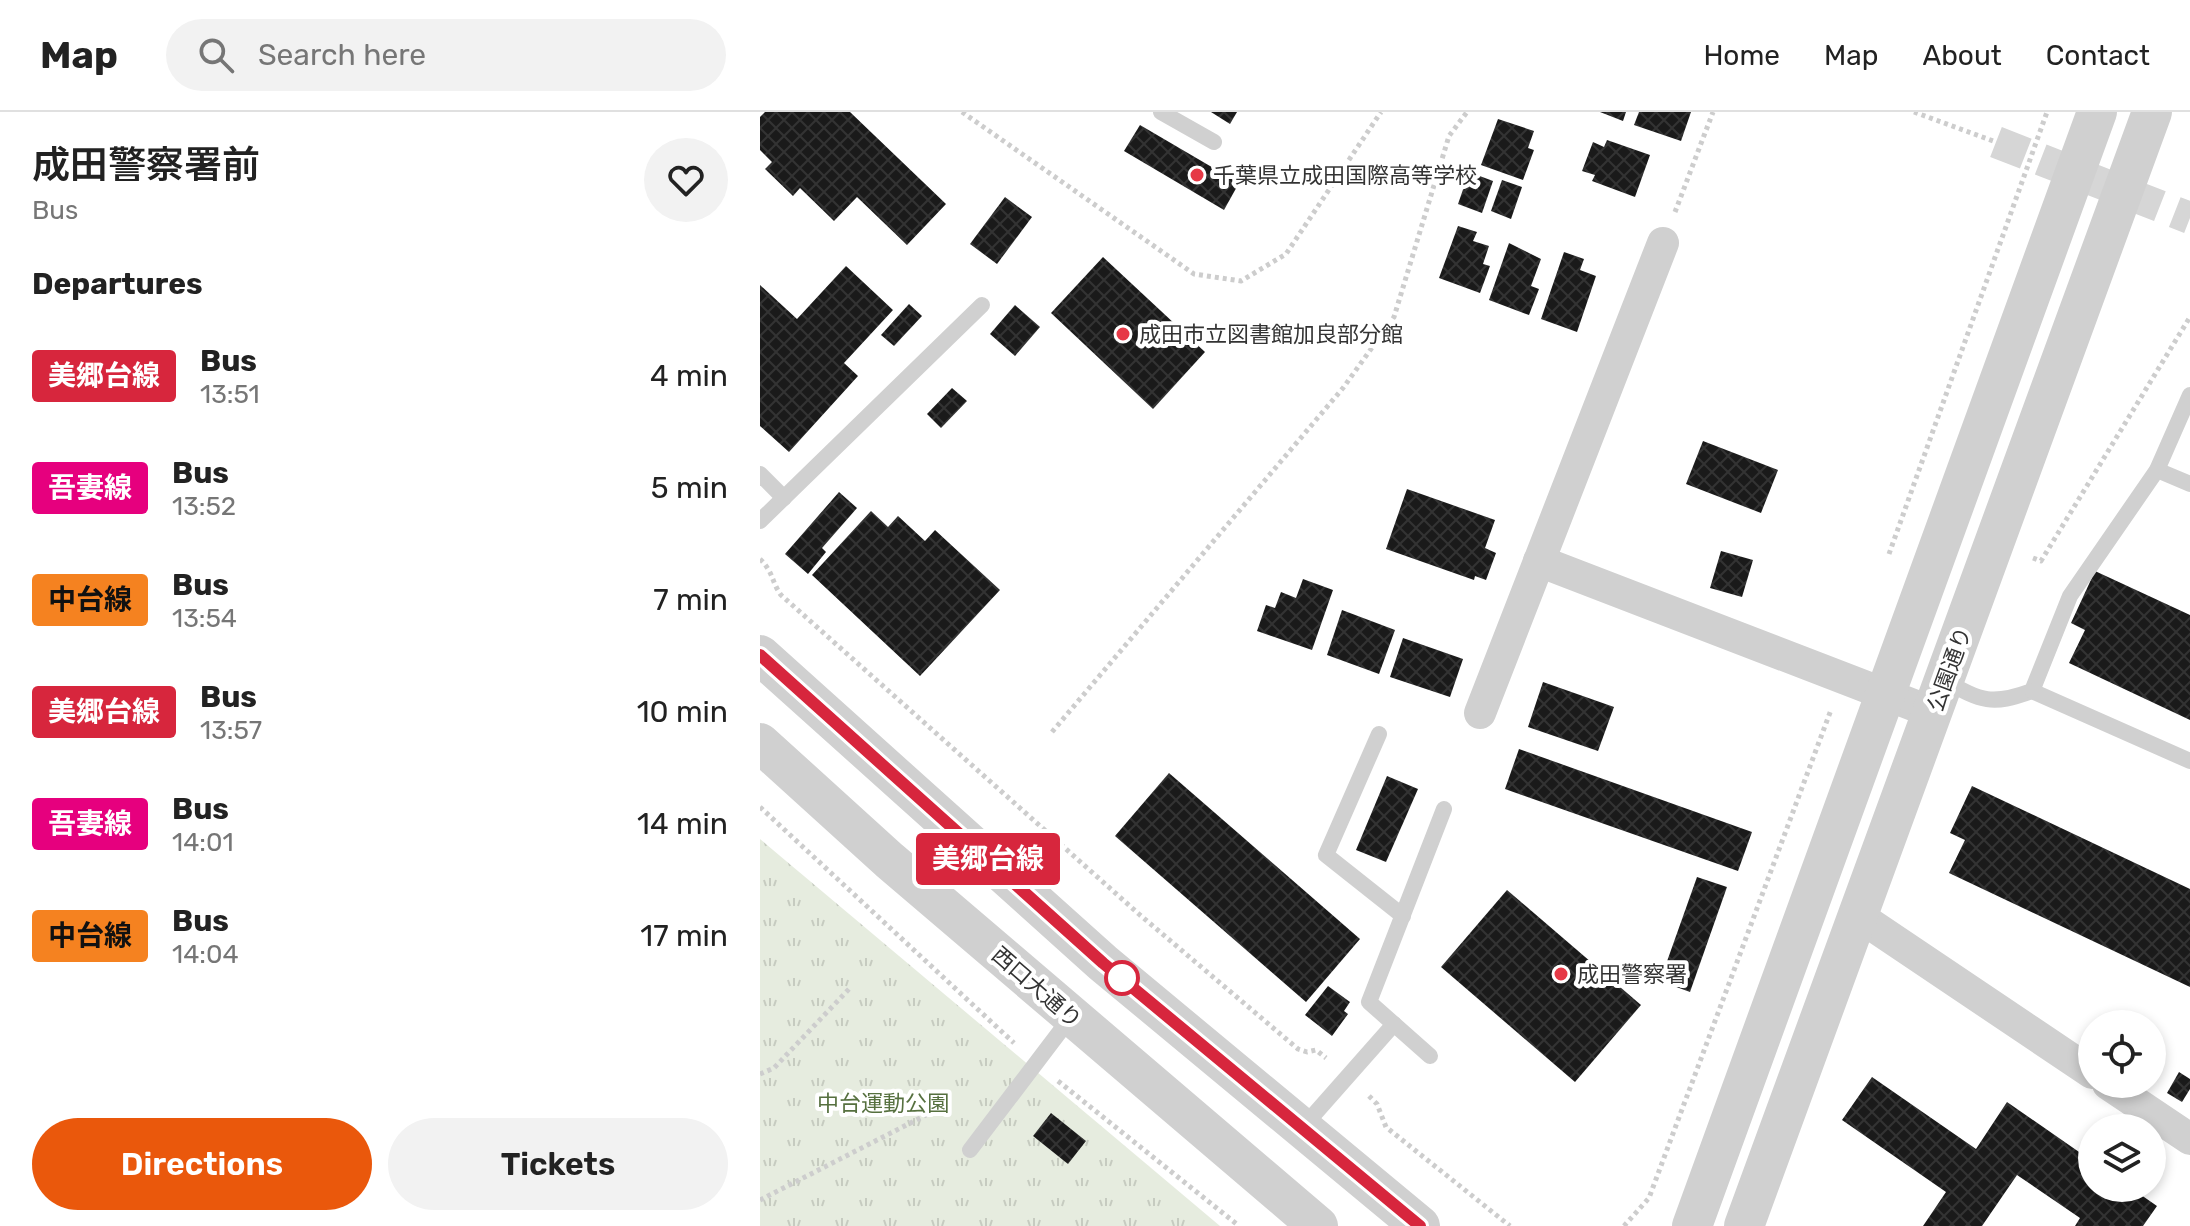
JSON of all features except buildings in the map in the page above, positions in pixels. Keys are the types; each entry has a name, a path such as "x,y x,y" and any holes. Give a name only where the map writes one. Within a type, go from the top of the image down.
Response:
{"street":[{"path":"1692,1226 2097,112"},
{"name":"公園通り","path":"1744,1226 2152,112"},
{"path":"1480,713 1663,243"},
{"path":"1539,561 1886,694 1940,697"},
{"path":"760,655 1103,963 1420,1226"},
{"name":"西口大通り","path":"760,743 1071,1017 1318,1226"},
{"path":"1857,915 2078,1064"},
{"path":"2129,1098 2190,1139"}],"lane":[{"path":"1161,112 1214,142"},
{"path":"760,521 982,305"},
{"path":"2032,691 2070,596 2157,470 2190,395"},
{"path":"2157,470 2190,484"},
{"path":"760,474 784,498"},
{"path":"1940,697 2003,701 2032,691 2190,761"},
{"path":"1379,734 1326,855 1403,916"},
{"path":"1430,1056 1369,1002 1444,809"},
{"path":"970,1150 1071,1017"},
{"path":"1302,1128 1394,1024"}],"path":[{"path":"962,112 1194,274 1241,281 1286,254 1381,112"},
{"path":"1052,732 1343,388 1394,317 1449,136 1467,112"},
{"path":"1663,243 1713,112"},
{"path":"1914,112 1996,142"},
{"path":"2025,555 2041,561 2190,317"},
{"path":"760,559 772,572 781,595 1140,915 1298,1049 1307,1052 1316,1050"},
{"path":"760,807 1036,1063 1239,1226"},
{"path":"760,1074 774,1068 850,988"},
{"path":"1377,1104 1386,1127 1510,1226"},
{"path":"760,1200 926,1115"}],"green space":[{"name":"中台運動公園","path":"760,839 1220,1226 760,1226"}],"tunnel":[{"path":"1996,142 2190,218"}],"bus line":[{"name":"美郷台線","path":"760,655 1103,963 1420,1226"}],"place":[{"name":"千葉県立成田国際高等学校","path":"1197,175"},
{"name":"成田市立図書館加良部分館","path":"1123,334"},
{"name":"成田警察署","path":"1561,974"}]}
